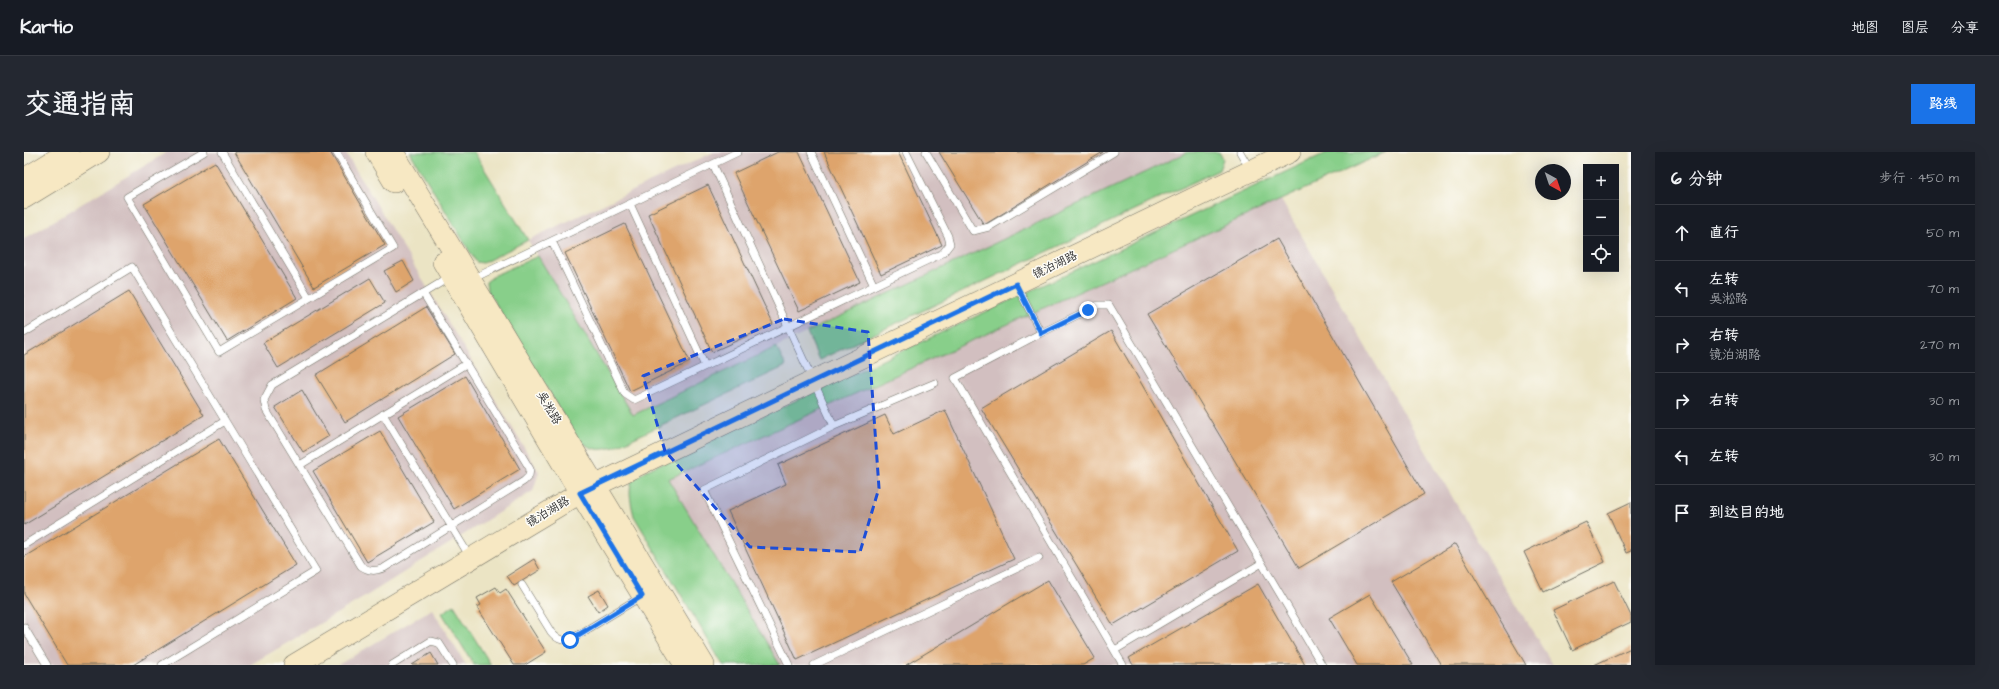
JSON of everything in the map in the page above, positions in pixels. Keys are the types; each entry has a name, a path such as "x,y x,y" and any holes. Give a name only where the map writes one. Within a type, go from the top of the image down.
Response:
{"street":[{"path":"24,179 68,152"},
{"path":"24,198 99,152"},
{"name":"吴淞路","path":"376,152 460,281 588,489 704,665"},
{"name":"吴淞路","path":"393,152 460,281"},
{"name":"镜泊湖路","path":"294,665 588,489 1290,152"},
{"name":"吴淞路","path":"588,489 642,596 685,665"}],"lane":[{"path":"204,152 127,197 219,352 393,248 336,152"},
{"path":"222,152 309,298"},
{"path":"423,293 530,469 524,482 384,568 373,571 367,570 361,566 266,410 264,400 272,385 423,293 460,281 552,241 738,152"},
{"path":"812,152 874,286"},
{"path":"552,241 625,394 630,399 634,400 943,253 950,244 948,236 906,152"},
{"path":"926,152 972,231 989,228 1114,152"},
{"path":"1240,152 1251,171"},
{"path":"713,164 834,426"},
{"path":"630,204 706,366"},
{"path":"24,333 132,267 316,571 162,665"},
{"path":"1016,284 1041,333"},
{"path":"1123,665 955,378 1098,305 1109,305 1322,665"},
{"path":"300,465 466,364"},
{"path":"789,665 704,490 834,426 935,383"},
{"path":"383,414 471,559"},
{"path":"24,545 225,421"},
{"path":"814,665 1039,558"},
{"path":"1115,650 1262,563"},
{"path":"522,585 551,632 556,638 563,641 570,640 642,596"},
{"path":"24,627 48,665"},
{"path":"392,665 431,641 439,643 453,665"}],"highlighted area":[{"path":"784,319 868,332 879,488 860,552 750,547 665,451 643,376"}],"shaded area":[{"path":"167,152 345,152 539,472 533,491 363,598 250,665 24,665 24,239"},
{"path":"714,152 1188,152 633,415 528,240"},
{"path":"1281,200 1484,552 1553,665 780,665 668,479"},
{"path":"432,609 466,665 338,665"}],"green space":[{"path":"410,152 474,152 528,240 483,263 476,262"},
{"path":"1188,152 1219,152 1223,159 1219,170 819,360 807,332"},
{"path":"1328,152 1386,152 668,479 780,665 723,665 634,516 630,494 632,480 647,470"},
{"path":"538,256 633,415 776,347 786,366 615,447 604,449 591,448 577,438 487,290 486,282 495,275"},
{"path":"454,605 491,665 474,665 442,613"}],"building":[{"path":"234,152 330,152 385,245 314,287"},
{"path":"778,152 799,152 860,282 799,311 734,173"},
{"path":"824,152 898,152 942,245 881,274"},
{"path":"939,152 1103,152 984,225"},
{"path":"215,162 297,298 227,341 144,204"},
{"path":"708,185 773,324 712,352 648,214"},
{"path":"625,224 690,362 630,391 565,253"},
{"path":"1277,239 1424,494 1299,568 1147,314"},
{"path":"403,261 414,281 396,292 384,271"},
{"path":"370,278 385,303 278,368 263,343"},
{"path":"129,291 204,415 24,525 24,355"},
{"path":"426,307 455,354 345,422 316,375"},
{"path":"1111,331 1238,551 1113,625 981,408"},
{"path":"465,376 520,469 454,509 398,416"},
{"path":"302,390 329,436 303,452 275,407"},
{"path":"945,410 1014,559 797,660 728,511 786,484 778,465 885,415 894,434"},
{"path":"380,431 434,522 367,562 313,471"},
{"path":"219,439 296,565 133,665 67,665 24,594 24,557"},
{"path":"1631,502 1631,551 1626,553 1608,513"},
{"path":"1586,522 1605,562 1543,592 1524,552"},
{"path":"1455,544 1526,665 1441,665 1391,582"},
{"path":"534,559 540,570 514,586 507,576"},
{"path":"1048,580 1095,658 1083,665 906,665"},
{"path":"1614,581 1631,616 1631,622 1572,650 1553,610"},
{"path":"1258,584 1305,665 1133,665 1129,658"},
{"path":"496,587 500,593 506,589 546,652 525,665 514,665 477,607 481,605 477,598"},
{"path":"599,590 608,605 598,612 588,596"},
{"path":"1370,594 1413,665 1357,665 1329,618"},
{"path":"1631,648 1631,665 1594,665"},
{"path":"431,653 438,665 412,665"}],"route":[{"path":"570,640 642,596 580,493 1016,284 1041,333 1088,310"}]}
